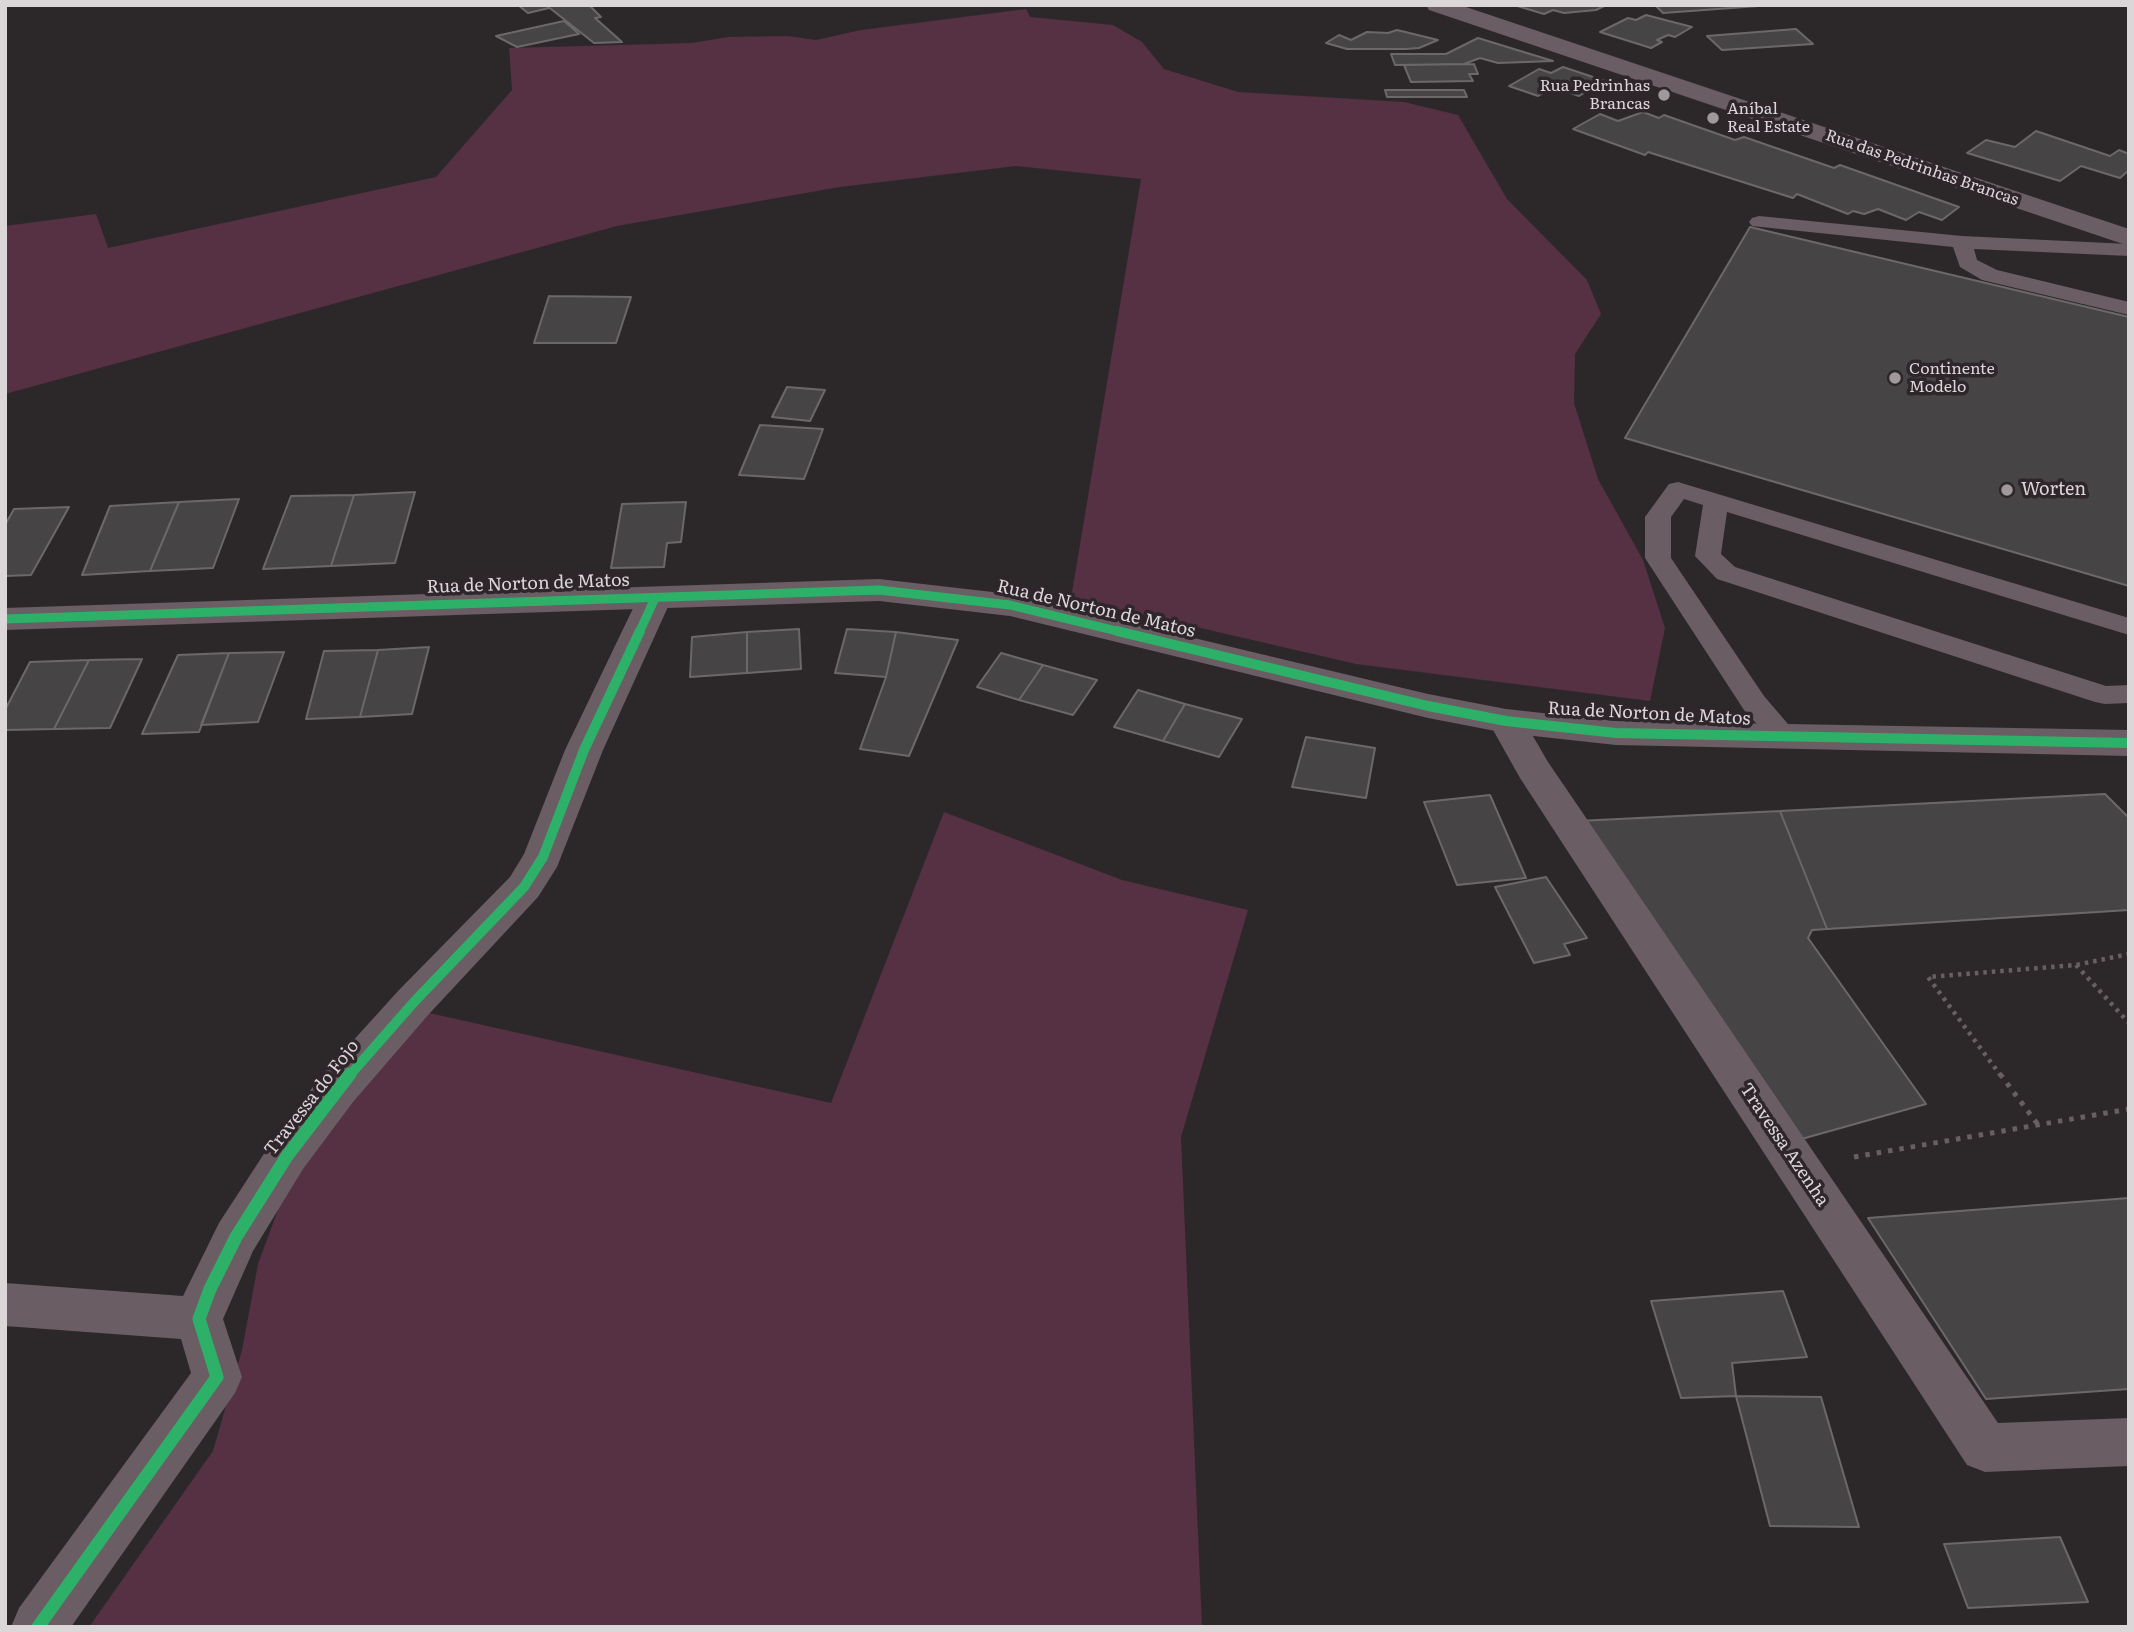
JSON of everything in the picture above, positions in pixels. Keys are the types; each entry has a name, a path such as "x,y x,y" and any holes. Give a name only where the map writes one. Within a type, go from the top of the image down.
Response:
{"street":[{"name":"Rua das Pedrinhas Brancas","path":"1437,5 2129,238"},
{"name":"Rua de Norton de Matos","path":"5,619 879,590 1010,605 1428,706 1506,721 1616,733 2129,743"},
{"name":"Travessa do Fojo","path":"199,1319 236,1237 301,1137 337,1089 414,1002 524,887 543,857 584,750 655,598"},
{"name":"Travessa Azenha","path":"1506,721 1532,769 1985,1448 2129,1443"},
{"path":"5,1304 199,1319 217,1377 38,1627"}],"lane":[{"path":"1759,222 1962,242 2129,250"},
{"path":"1962,242 1967,263 1990,275 2129,309"},
{"path":"1786,738 1754,703 1658,558 1658,517 1678,489 2129,627"},
{"path":"1716,500 1707,556 1726,573 2105,695 2129,694"}],"path":[{"path":"2039,1126 1928,977 2076,965 2129,954"},
{"path":"2076,965 2129,1023"},
{"path":"1798,1166 2129,1109"}],"shaded area":[{"path":"1026,9 1030,17 1113,25 1142,42 1164,69 1238,92 1404,102 1458,115 1507,199 1587,280 1601,314 1575,354 1574,403 1598,479 1643,560 1665,628 1650,701 1356,664 1071,598 1141,179 1016,166 840,187 617,226 5,394 5,226 96,214 108,248 436,177 512,90 509,48 692,43 728,37 788,36 816,40 861,30"},
{"path":"944,812 1122,880 1248,910 1181,1137 1202,1627 89,1627 213,1451 242,1350 258,1264 293,1169 416,1010 831,1103"}],"building":[{"path":"518,5 546,5 549,8 528,13"},
{"path":"546,5 589,5 601,17 595,18 622,42 594,43"},
{"path":"1514,5 1606,5 1596,10 1564,13 1553,10 1544,14"},
{"path":"1655,5 1772,5 1663,13"},
{"path":"1646,15 1692,27 1675,37 1668,35 1657,40 1662,42 1651,48 1600,32 1628,18 1636,20"},
{"path":"564,21 579,34 517,47 496,36"},
{"path":"1796,29 1813,44 1722,50 1707,36"},
{"path":"1397,30 1438,40 1419,48 1405,49 1347,49 1326,43 1339,35 1351,40 1367,32 1388,33"},
{"path":"1478,38 1553,61 1498,63 1480,58 1464,64 1395,65 1391,54 1446,54"},
{"path":"1474,64 1478,74 1469,74 1473,81 1411,82 1404,65"},
{"path":"1563,67 1605,81 1579,96 1553,87 1538,96 1509,86 1539,69 1551,73"},
{"path":"1385,90 1464,90 1467,97 1387,97"},
{"path":"1643,112 1659,118 1664,115 1735,140 1744,137 1834,168 1840,165 1959,207 1942,220 1919,212 1906,220 1878,209 1864,214 1853,211 1848,214 1797,194 1793,198 1648,152 1645,155 1573,129 1600,114 1618,121"},
{"path":"2036,131 2110,156 2119,150 2129,154 2129,170 2120,178 2081,166 2060,181 1967,153 1986,140 2015,147"},
{"name":"Continente Modelo","path":"1750,227 2129,317 2129,586 1625,438"},
{"path":"549,296 631,297 616,343 534,343"},
{"path":"787,387 825,390 810,421 772,417"},
{"path":"760,425 823,429 804,479 739,475"},
{"path":"415,492 395,563 331,566 354,495"},
{"path":"354,495 331,566 263,569 291,496"},
{"path":"239,499 213,568 150,571 179,502"},
{"path":"179,502 150,571 82,575 110,506"},
{"path":"686,502 681,542 667,543 664,567 611,568 622,504"},
{"path":"69,507 31,575 5,576 5,525 14,509"},
{"path":"799,629 801,669 747,673 747,632"},
{"path":"847,629 896,632 886,677 835,673"},
{"path":"747,632 747,673 690,677 692,637"},
{"path":"896,632 958,640 909,756 860,749 886,677"},
{"path":"429,647 412,714 360,717 378,650"},
{"path":"378,650 360,717 306,719 324,651"},
{"path":"284,652 258,722 201,725 229,653"},
{"path":"229,653 199,732 142,734 178,655"},
{"path":"1001,653 1043,665 1019,700 977,687"},
{"path":"142,659 110,728 54,729 89,660"},
{"path":"89,660 54,729 5,730 5,710 30,662"},
{"path":"1043,665 1097,680 1073,715 1019,700"},
{"path":"1138,690 1185,704 1163,741 1114,727"},
{"path":"1185,704 1242,719 1219,757 1163,741"},
{"path":"1306,737 1375,748 1366,798 1292,787"},
{"path":"2105,794 2129,818 2129,910 1827,929 1780,811"},
{"path":"1490,795 1526,878 1457,885 1424,802"},
{"path":"1780,811 1827,929 1812,930 1808,938 1926,1104 1798,1140 1578,821"},
{"path":"1546,877 1587,938 1564,944 1570,955 1534,963 1495,887"},
{"path":"2129,1198 2129,1389 1986,1399 1868,1218"},
{"path":"1783,1291 1807,1357 1732,1363 1736,1396 1681,1398 1651,1301"},
{"path":"1736,1396 1821,1397 1859,1527 1770,1526"},
{"path":"2060,1537 2088,1602 1968,1608 1944,1544"}],"cycle path":[{"path":"5,619 879,590 1010,605 1428,706 1506,721 1616,733 2129,743"},
{"path":"38,1627 217,1377 199,1319 210,1289 236,1237 287,1156 337,1089 414,1002 524,887 543,857 584,750 655,598"}],"place":[{"name":"Rua Pedrinhas Brancas","path":"1664,95"},
{"name":"Aníbal Real Estate","path":"1713,118"},
{"name":"Continente Modelo","path":"1895,378"},
{"name":"Worten","path":"2007,490"}]}
